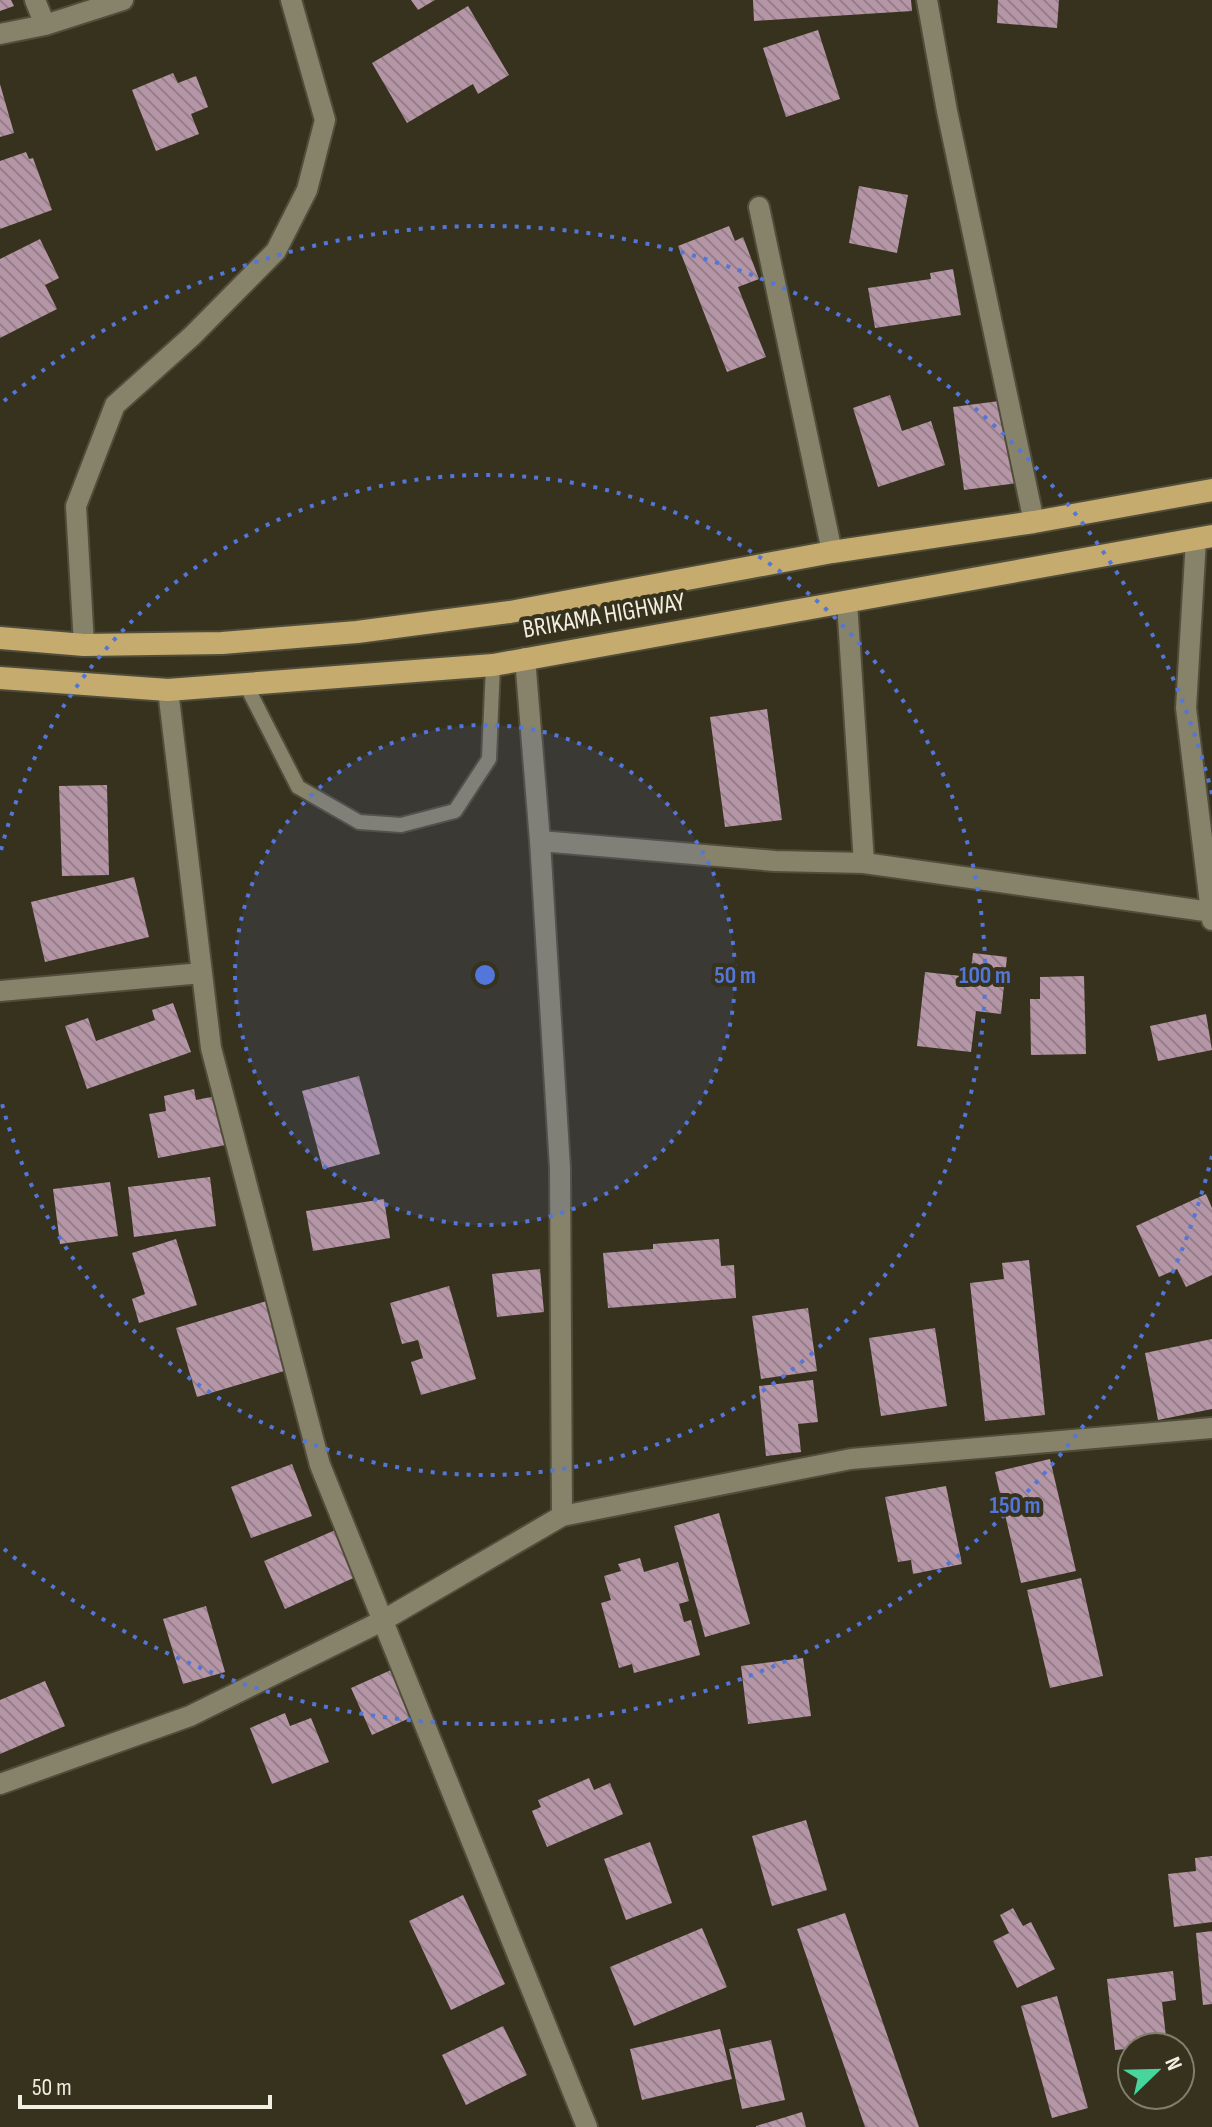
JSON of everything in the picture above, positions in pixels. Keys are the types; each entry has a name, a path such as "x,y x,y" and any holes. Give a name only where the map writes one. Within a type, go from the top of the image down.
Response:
{"highway":[{"name":"BRIKAMA HIGHWAY","path":"0,638 84,645 222,643 357,632 510,612 832,552 1034,522 1212,490"},
{"name":"BRIKAMA HIGHWAY","path":"0,678 168,690 493,665 1204,537"}],"street":[{"path":"35,0 45,25"},
{"path":"0,34 45,25 123,0"},
{"path":"84,645 76,506 115,405 192,336 276,251 307,190 325,120 291,0"},
{"path":"927,0 947,111 1034,522"},
{"path":"759,207 832,552"},
{"path":"540,841 775,861 864,863 1212,915 1186,708 1204,537"},
{"path":"847,602 864,863"},
{"path":"525,658 540,841 560,1168 562,1516"},
{"path":"168,690 211,1048 320,1465 587,2127"},
{"path":"0,991 202,973"},
{"path":"0,1784 190,1716 382,1621 562,1516 851,1459 1212,1428"}],"lane":[{"path":"246,685 298,787 359,822 401,825 455,811 489,759 493,665"}],"building":[{"path":"0,0 11,0 14,6 0,11"},
{"path":"411,0 435,0 418,10"},
{"path":"753,0 911,0 912,11 754,21"},
{"path":"998,0 1059,0 1057,28 997,23"},
{"path":"468,6 509,75 478,94 473,84 407,123 372,63"},
{"path":"818,30 840,99 786,117 763,48"},
{"path":"173,73 178,83 196,76 208,107 191,114 199,134 156,151 132,90"},
{"path":"0,84 14,133 0,137"},
{"path":"26,152 29,159 33,158 52,210 0,229 0,161"},
{"path":"859,186 908,195 897,253 849,243"},
{"path":"729,226 735,241 743,237 759,279 738,287 766,357 727,372 678,246"},
{"path":"40,239 59,278 45,285 57,309 0,338 0,259"},
{"path":"953,269 961,315 875,328 868,288 931,279 930,273"},
{"path":"890,395 902,431 931,421 945,465 878,487 853,408"},
{"path":"1007,400 1018,483 964,490 953,407"},
{"path":"767,709 782,820 725,827 710,717"},
{"path":"107,785 109,875 62,876 59,786"},
{"path":"134,877 149,937 45,962 31,902"},
{"path":"973,953 1007,957 1001,1014 976,1011 971,1052 917,1046 925,972 970,977"},
{"path":"1084,976 1086,1054 1031,1055 1030,999 1040,999 1040,977"},
{"path":"173,1003 191,1052 87,1089 65,1026 88,1018 96,1041 155,1020 152,1010"},
{"path":"1206,1014 1212,1050 1158,1061 1150,1026"},
{"path":"359,1076 380,1154 323,1169 302,1091"},
{"path":"194,1089 196,1100 221,1095 231,1144 158,1158 149,1114 166,1111 164,1096"},
{"path":"210,1177 216,1226 134,1237 128,1187"},
{"path":"110,1182 118,1236 60,1244 53,1189"},
{"path":"1206,1194 1212,1208 1212,1275 1186,1287 1177,1269 1159,1277 1136,1226"},
{"path":"384,1199 390,1238 313,1251 306,1211"},
{"path":"176,1239 197,1305 139,1323 132,1299 145,1294 132,1253"},
{"path":"719,1239 721,1266 734,1265 736,1298 608,1308 603,1253 653,1249 653,1244"},
{"path":"1029,1260 1045,1415 985,1421 970,1283 1004,1279 1002,1263"},
{"path":"540,1269 544,1312 497,1317 492,1274"},
{"path":"449,1286 476,1379 421,1395 411,1362 423,1358 418,1340 402,1344 390,1303"},
{"path":"270,1300 291,1369 197,1397 176,1328"},
{"path":"808,1308 817,1371 761,1379 752,1316"},
{"path":"935,1328 947,1406 881,1416 869,1338"},
{"path":"1212,1339 1212,1409 1158,1420 1145,1353"},
{"path":"813,1380 818,1422 798,1424 801,1452 766,1456 759,1386"},
{"path":"1050,1459 1076,1571 1021,1583 995,1472"},
{"path":"292,1464 312,1516 251,1538 231,1487"},
{"path":"946,1486 962,1564 913,1574 911,1560 898,1562 885,1497"},
{"path":"719,1513 750,1624 705,1637 674,1526"},
{"path":"340,1528 360,1575 285,1609 264,1561"},
{"path":"640,1558 644,1572 678,1562 689,1601 679,1604 684,1622 691,1620 700,1655 634,1673 632,1664 619,1668 601,1603 611,1600 604,1576 621,1571 618,1564"},
{"path":"1081,1578 1103,1676 1050,1688 1027,1590"},
{"path":"206,1606 225,1672 183,1684 163,1619"},
{"path":"803,1658 811,1716 748,1724 741,1666"},
{"path":"391,1670 412,1717 372,1735 351,1688"},
{"path":"45,1681 65,1726 0,1754 0,1700"},
{"path":"285,1713 290,1726 311,1718 329,1762 272,1784 250,1728"},
{"path":"589,1778 594,1790 610,1783 623,1814 547,1847 532,1811 541,1807 538,1800"},
{"path":"806,1820 827,1890 772,1906 752,1836"},
{"path":"650,1842 672,1903 626,1920 604,1859"},
{"path":"1212,1856 1212,1922 1174,1927 1168,1874 1196,1871 1195,1858"},
{"path":"463,1895 505,1984 451,2010 409,1921"},
{"path":"1013,1908 1023,1926 1031,1922 1055,1969 1017,1988 993,1941 1009,1933 1000,1915"},
{"path":"845,1913 919,2127 865,2127 797,1929"},
{"path":"702,1928 727,1987 634,2026 610,1967"},
{"path":"1212,1931 1212,2004 1203,2005 1196,1933"},
{"path":"1173,1971 1176,2000 1162,2002 1165,2031 1116,2031 1115,2050 1107,1979"},
{"path":"1057,1996 1088,2108 1052,2118 1021,2006"},
{"path":"503,2026 527,2075 466,2105 442,2055"},
{"path":"720,2029 732,2079 642,2100 630,2049"},
{"path":"771,2040 785,2100 742,2109 729,2049"},
{"path":"802,2112 806,2127 756,2127 756,2126"}]}
